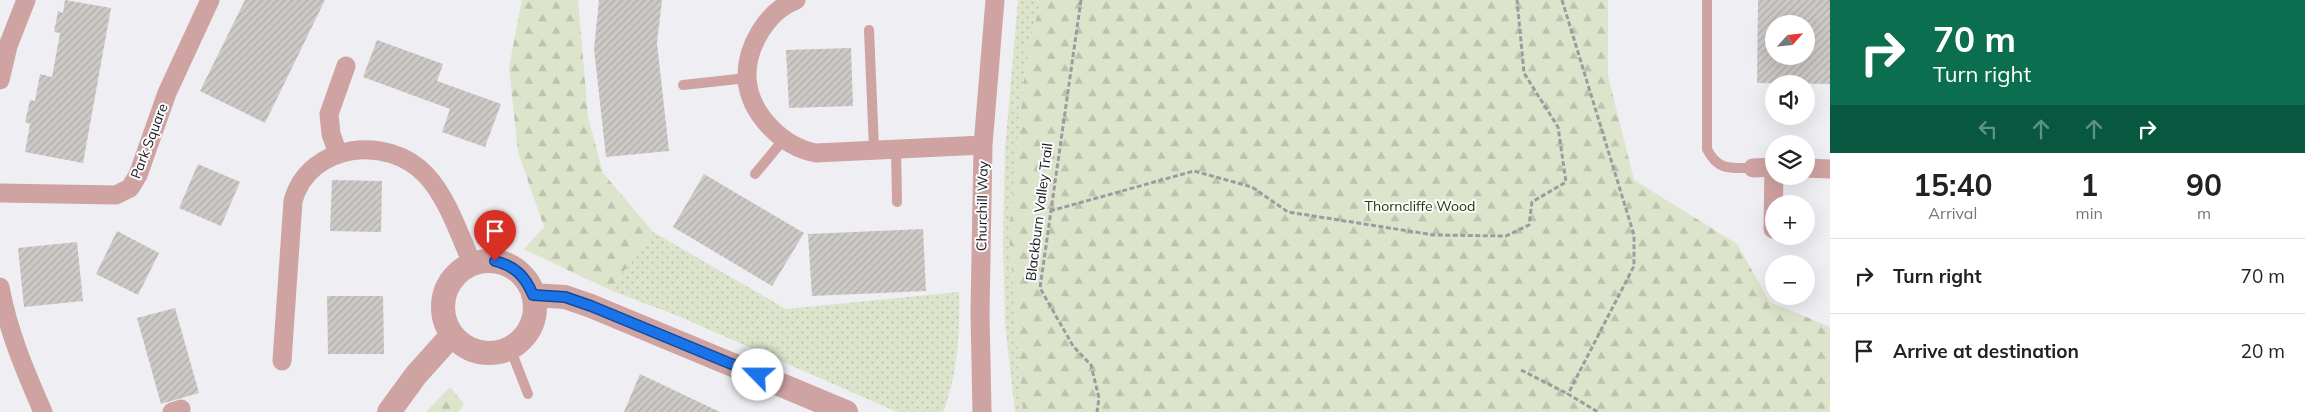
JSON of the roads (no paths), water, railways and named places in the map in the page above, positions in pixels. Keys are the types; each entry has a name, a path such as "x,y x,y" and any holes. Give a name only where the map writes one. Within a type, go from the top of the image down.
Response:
{"street":[{"path":"1,74 8,46 26,0"},
{"name":"Park Square","path":"0,192 116,195 130,188 138,175 167,93 210,0"},
{"name":"Churchill Way","path":"982,412 980,313 983,145 995,0"},
{"path":"793,1 780,8 762,27 753,49 747,78 757,108 768,126 784,139 797,148 816,153 874,148 983,145"},
{"path":"338,154 330,128 329,114 346,66"},
{"path":"282,361 293,201 302,178 318,164 349,150 374,150 407,160 432,182 472,263"},
{"path":"1753,168 1774,167 1774,195"},
{"path":"1815,168 1830,169"},
{"path":"495,261 507,264 519,272 528,282 533,295 534,313 530,326 523,337 510,348 496,352 478,352 460,343 452,335 444,318 443,298 447,286 456,274 472,263 495,261"},
{"path":"0,287 2,309 19,356 43,412"},
{"path":"533,295 565,297 591,306 846,412"},
{"path":"389,412 416,376 452,335"}],"lane":[{"path":"1708,0 1707,148 1713,161 1726,168 1753,168"},
{"path":"869,30 874,148"},
{"path":"683,85 747,78"},
{"path":"755,174 784,139"},
{"path":"896,148 897,202"},
{"path":"510,348 528,394"}],"park label":[{"name":"Thorncliffe Wood","path":"1420,206"}]}
